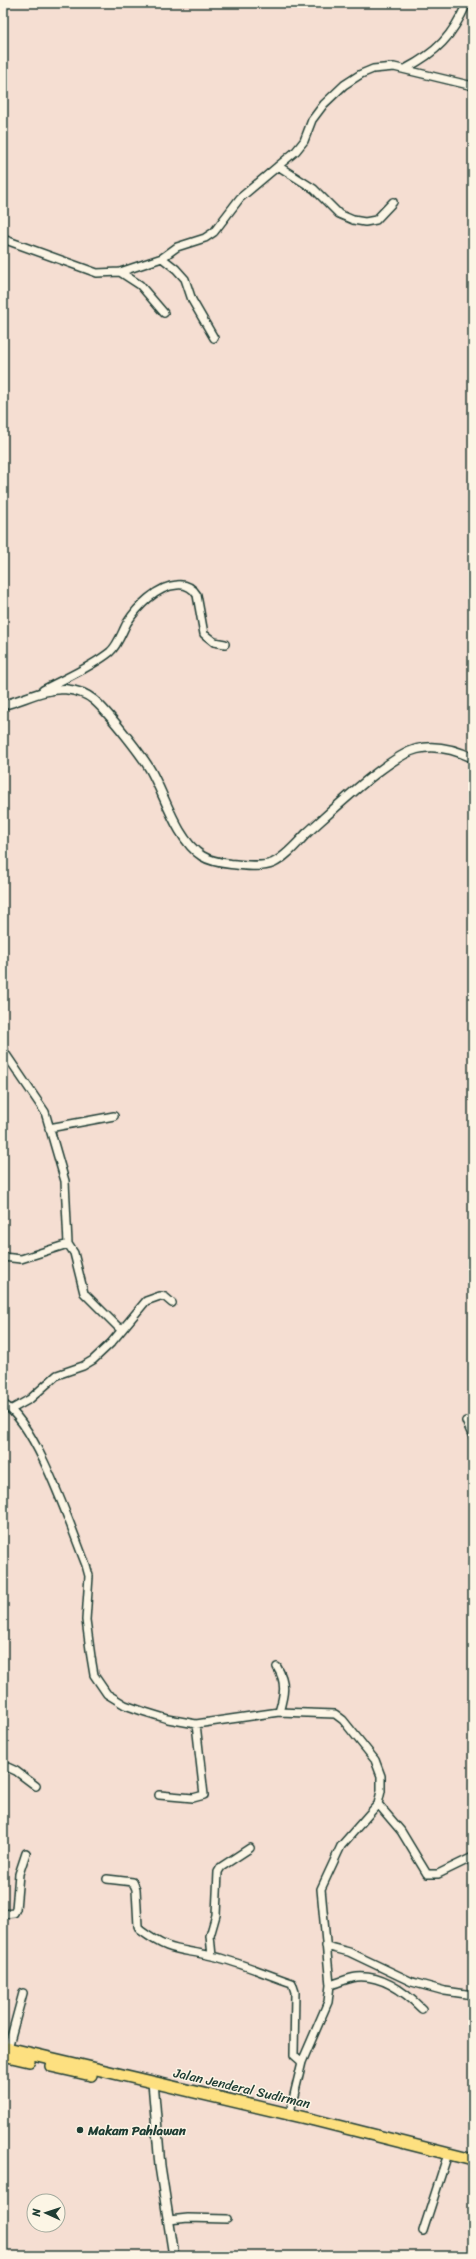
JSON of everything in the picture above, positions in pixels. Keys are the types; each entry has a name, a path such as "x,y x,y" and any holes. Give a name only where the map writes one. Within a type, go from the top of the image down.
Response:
{"highway":[{"name":"Jalan Jenderal Sudirman","path":"5,2050 151,2084 473,2166"},
{"name":"Jalan Jenderal Sudirman","path":"266,2113 314,2120 473,2160"}],"main road":[{"path":"151,2084 160,2166 174,2256"}],"street":[{"path":"405,69 434,52 450,34 467,3"},
{"path":"3,239 90,271 107,274 120,272 162,258 177,247 205,238 214,232 240,198 278,166 304,141 317,112 344,85 373,69 384,67 405,69 473,86"},
{"path":"278,166 314,189 339,214 353,220 365,222 376,220 393,202"},
{"path":"162,258 176,268 185,279 192,300 214,338"},
{"path":"120,272 140,285 164,313"},
{"path":"3,706 24,700 98,660 111,650 128,622 138,610 156,592 171,585 185,585 194,590 197,595 204,634 214,642 225,644"},
{"path":"42,691 64,689 81,692 94,700 150,770 177,826 191,845 202,856 214,861 231,864 261,866 275,862 332,811 393,762 408,753 430,747 445,749 473,758"},
{"path":"3,1050 42,1106 65,1181 68,1244 74,1253 84,1294 120,1329"},
{"path":"3,1064 10,1060"},
{"path":"49,1128 114,1116"},
{"path":"3,1257 22,1259 68,1244"},
{"path":"12,1409 30,1399 57,1375 83,1366 93,1360 111,1342 120,1329 146,1301 153,1298 165,1297 172,1303"},
{"path":"3,1404 12,1409 45,1464 86,1565 89,1576 86,1620 94,1675 107,1694 125,1706 168,1719 196,1724 279,1712 329,1712 338,1715 375,1760 381,1776 381,1791 378,1804 371,1814 341,1846 324,1879 321,1895 330,1985 324,2014 302,2062 289,2116"},
{"path":"466,1421 473,1437"},
{"path":"278,1667 283,1676 284,1684 279,1712"},
{"path":"159,1795 194,1798 204,1795 196,1724"},
{"path":"3,1765 16,1771 36,1786"},
{"path":"378,1804 401,1831 427,1874 438,1874 473,1857"},
{"path":"212,1956 210,1936 216,1915 218,1872 221,1867 250,1848"},
{"path":"3,1914 14,1913 16,1909 19,1874 26,1853"},
{"path":"107,1878 133,1882 136,1889 138,1926 154,1941 175,1950 212,1956 292,1983 295,1992 294,2055 302,2062"},
{"path":"326,1946 349,1952 412,1982 445,1991 473,1995"},
{"path":"330,1985 356,1978 377,1980 408,1995 422,2009"},
{"path":"5,2050 22,1993"},
{"path":"423,2231 446,2160"},
{"path":"169,2220 188,2218 227,2219"}],"place":[{"name":"Makam Pahlawan","path":"80,2130"}]}
